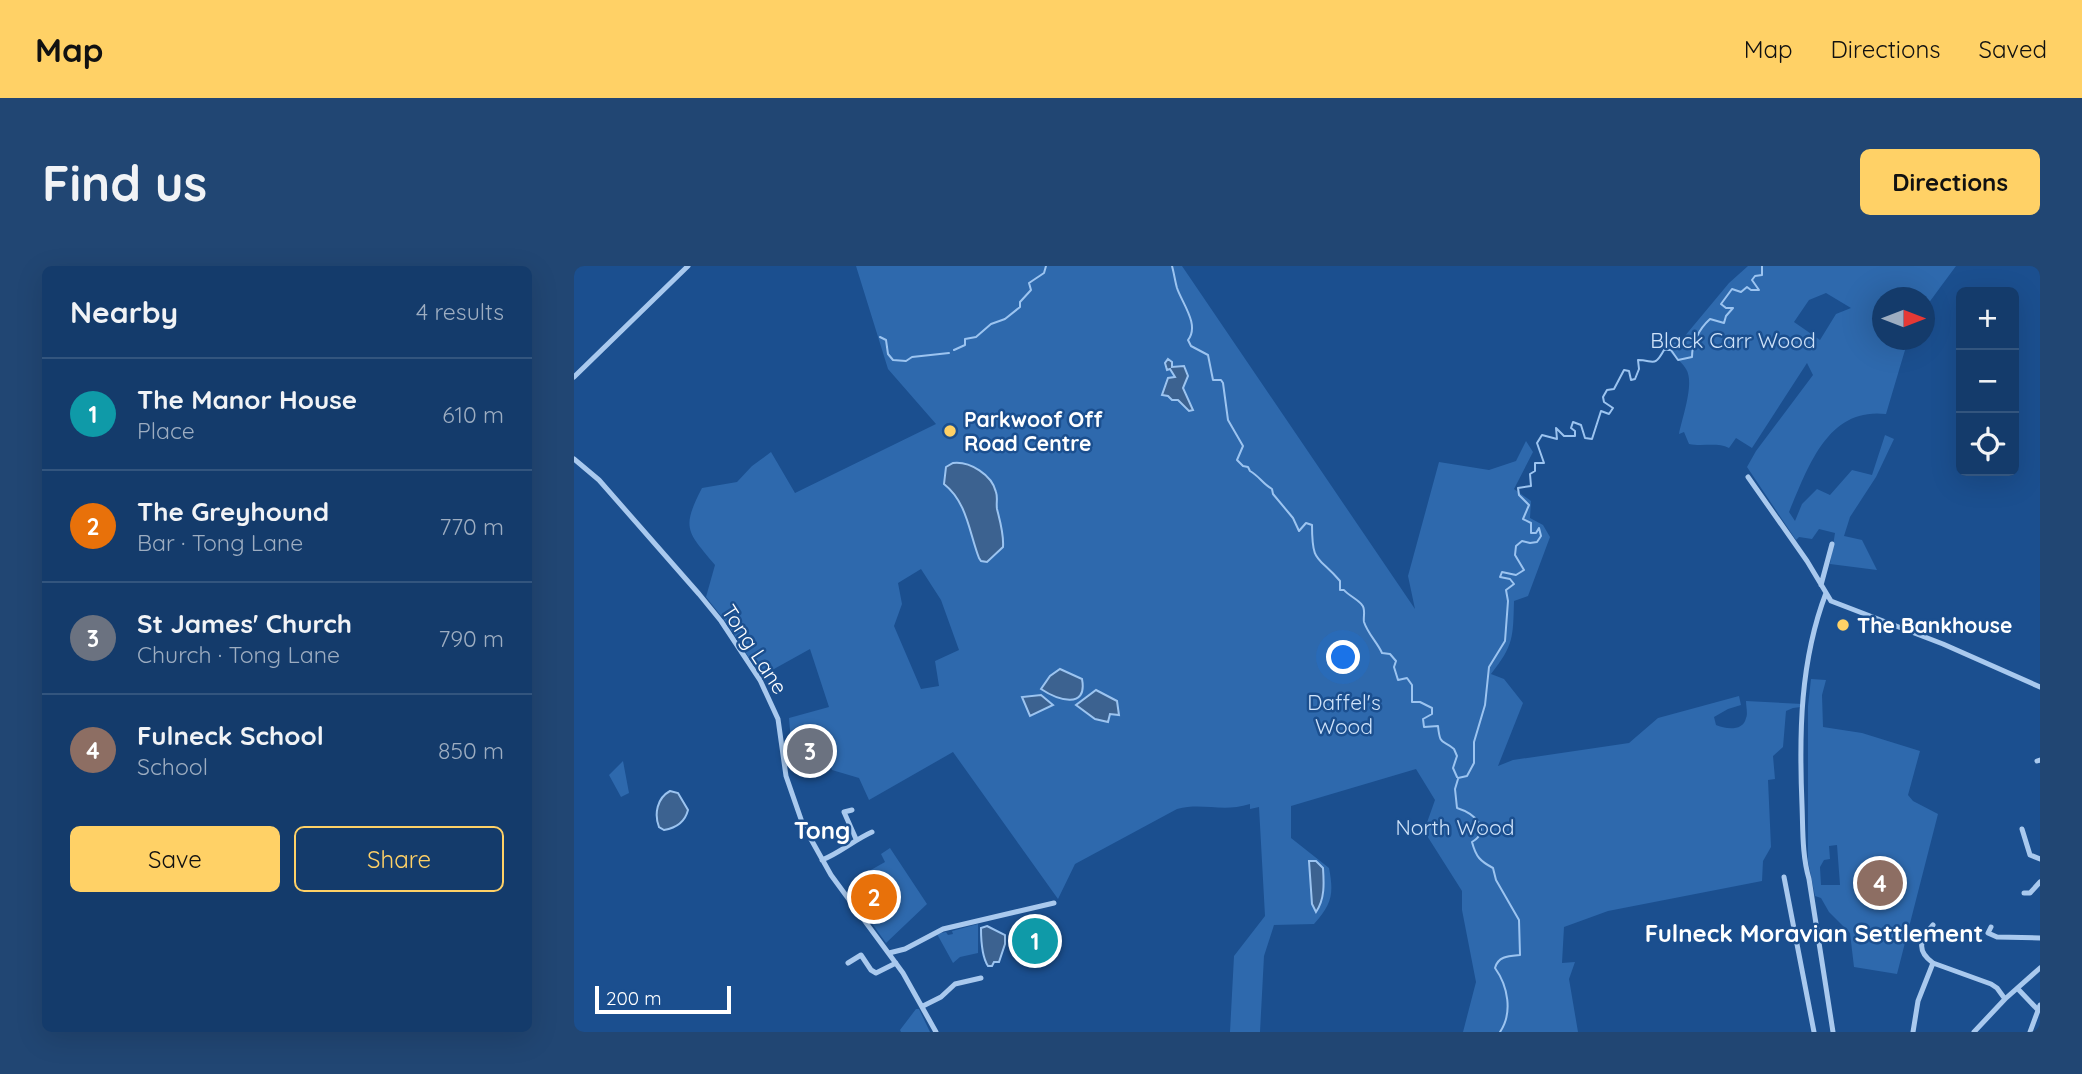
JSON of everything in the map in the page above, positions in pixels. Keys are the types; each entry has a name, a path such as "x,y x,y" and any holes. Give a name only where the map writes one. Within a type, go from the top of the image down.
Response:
{"street":[{"path":"574,377 688,266"},
{"name":"Tong Lane","path":"574,459 599,480 722,621 761,680 781,727 786,776 794,805 822,860 896,963 936,1032"},
{"path":"1748,477 1835,604 1933,640 2040,687"},
{"path":"1821,585 1832,544"},
{"path":"1826,593 1812,635 1804,703 1801,788 1804,861 1833,1032"},
{"path":"852,810 845,812 856,839"},
{"path":"2022,829 2027,856 2040,859"},
{"path":"822,860 838,854 856,839 872,832"},
{"path":"1784,877 1814,1032"},
{"path":"2024,893 2030,893 2040,882"},
{"path":"889,953 905,949 943,929 1054,904"},
{"path":"1991,927 1988,933 1997,937 2040,938"},
{"path":"1932,929 1921,941 1921,950 1933,963 1991,984 2005,999"},
{"path":"848,963 860,955 876,973 896,963"},
{"path":"1913,1032 1918,1001 1933,963"},
{"path":"1974,1032 2005,999 2040,968"},
{"path":"923,1006 941,997 955,984 981,978"},
{"path":"2018,989 2039,1007 2030,1032"}],"green space":[{"path":"856,266 1182,266 1415,609 1408,576 1439,462 1489,470 1516,461 1526,441 1533,452 1514,489 1531,501 1530,518 1543,525 1550,537 1528,596 1514,601 1511,640 1491,674 1504,679 1523,703 1498,766 1513,760 1629,743 1658,718 1739,696 1741,705 1714,717 1716,725 1729,728 1741,726 1747,716 1746,701 1802,704 1801,707 1786,711 1783,747 1773,756 1775,779 1768,780 1771,847 1763,861 1762,881 1608,911 1564,927 1562,963 1575,962 1569,979 1578,1032 1463,1032 1476,982 1462,910 1462,891 1424,831 1435,800 1416,769 1291,806 1291,838 1329,868 1330,898 1314,924 1274,925 1264,956 1260,1032 1230,1032 1234,956 1265,916 1259,807 1250,809 1250,804 1230,808 1177,809 1075,864 1058,899 953,752 869,800 859,778 832,770 829,763 793,768 789,718 829,707 810,649 765,674 755,667 706,597 715,565 693,537 690,529 691,513 702,488 737,482 771,452 795,493 936,424 888,369","holes":["921,569 941,600 959,650 935,661 939,686 921,689 894,626 902,604 898,583"]},
{"name":"Black Carr Wood","path":"1748,266 1956,266 1935,294 1935,287 1872,287 1872,350 1905,350 1886,414 1866,414 1849,420 1834,430 1812,460 1789,512 1795,521 1802,504 1817,489 1830,495 1852,470 1872,475 1885,435 1894,439 1876,477 1850,517 1844,536 1862,540 1877,570 1830,564 1835,533 1819,529 1812,539 1799,537 1796,540 1747,467 1813,375 1807,363 1752,448 1736,438 1729,448 1689,444 1684,432 1679,434 1689,391 1688,375 1684,365 1666,343 1682,342 1729,283","holes":["1826,293 1851,308 1836,314 1820,340 1794,322 1809,300"]},
{"path":"1811,679 1826,680 1822,695 1823,727 1862,733 1920,751 1908,795 1913,801 1938,814 1897,974 1854,967 1850,933 1829,912 1821,898 1815,896 1808,861 1808,706","holes":["1837,845 1840,885 1821,885 1820,867 1824,860 1830,859 1829,846"]},
{"path":"623,761 629,793 621,797 609,775"},
{"path":"890,848 927,904 886,943 868,918 877,911 864,895 862,875 885,862 881,854"},
{"path":"978,924 978,953 960,957 953,963 937,934 953,934 952,931"},
{"path":"916,1009 919,1009 930,1032 901,1032 900,1030"}],"shaded area":[{"path":"1168,359 1172,362 1172,367 1184,366 1188,376 1183,388 1193,410 1189,411 1178,400 1162,395 1168,378 1175,377 1170,369 1167,370 1165,363"},
{"path":"953,463 966,464 979,470 994,486 1003,547 987,562 979,558 963,508 944,484 946,467"},
{"path":"1060,669 1082,679 1083,689 1076,699 1062,699 1041,689 1050,676"},
{"path":"1096,690 1117,701 1119,715 1110,714 1108,722 1095,719 1076,705"},
{"path":"1041,695 1053,705 1030,716 1022,697"},
{"path":"670,791 678,793 688,810 679,824 664,830 659,827 657,812 659,802"},
{"path":"1309,861 1316,861 1323,868 1324,885 1316,912 1312,904"},
{"path":"987,926 1005,935 999,962 994,962 992,966 988,966 982,948 981,928"}],"waterway":[{"path":"954,350 965,345 965,339 976,337 991,324 1005,319 1020,307 1020,302 1031,290 1029,283 1044,273 1046,266"},
{"path":"1172,266 1177,288 1191,321 1188,340 1191,346 1208,355 1213,380 1221,380 1223,383 1228,420 1243,446 1237,460 1272,489 1299,531 1306,523 1312,525 1315,553 1340,581 1340,590 1344,590 1363,607 1364,622 1382,653 1390,654 1396,661 1394,667 1398,680 1407,678 1412,685 1412,702 1420,702 1432,708 1432,714 1423,719 1424,727 1438,726 1442,741 1454,749 1457,756 1453,768 1457,777"},
{"path":"1458,778 1467,776 1474,763 1474,742 1485,705 1489,667 1505,641 1508,601 1506,590 1514,584 1510,579 1500,577 1502,572 1516,575 1524,570 1515,555 1516,546 1522,541 1537,542 1541,536 1539,528 1536,533 1531,533 1531,523 1523,519 1529,505 1519,495 1518,488 1531,486 1530,474 1535,471 1535,463 1544,463 1537,443 1542,435 1557,439 1556,428 1564,436 1575,436 1575,431 1571,428 1573,422 1581,425 1585,438 1592,439 1601,411 1609,414 1613,408 1604,402 1603,397 1607,390 1614,389 1624,370 1629,371 1631,380 1635,379 1639,369 1638,360 1656,361 1664,350 1671,350 1678,360 1692,357 1695,341 1706,323 1710,319 1724,323 1733,308 1726,308 1721,304 1732,289 1741,292 1747,287 1759,290 1752,280 1755,276 1762,275 1762,266"},
{"path":"880,337 886,340 888,354 893,360 906,361 912,357 949,353"},
{"path":"1458,779 1455,789 1457,808 1469,814 1481,827 1481,832 1472,842 1475,851 1482,861 1493,868 1496,880 1519,920 1520,955 1501,959 1495,968 1506,991 1508,1008 1500,1032"}],"place":[{"name":"Parkwoof Off Road Centre","path":"950,431"},
{"name":"The Bankhouse","path":"1843,625"},
{"name":"St James' Church","path":"810,751"},
{"name":"Fulneck School","path":"1880,883"},
{"name":"The Greyhound","path":"874,897"},
{"name":"The Manor House","path":"1035,941"}],"district":[{"name":"Tong","path":"822,830"},
{"name":"Fulneck Moravian Settlement","path":"1814,933"}],"park label":[{"name":"Daffel's Wood","path":"1344,714"},
{"name":"North Wood","path":"1455,827"}]}
